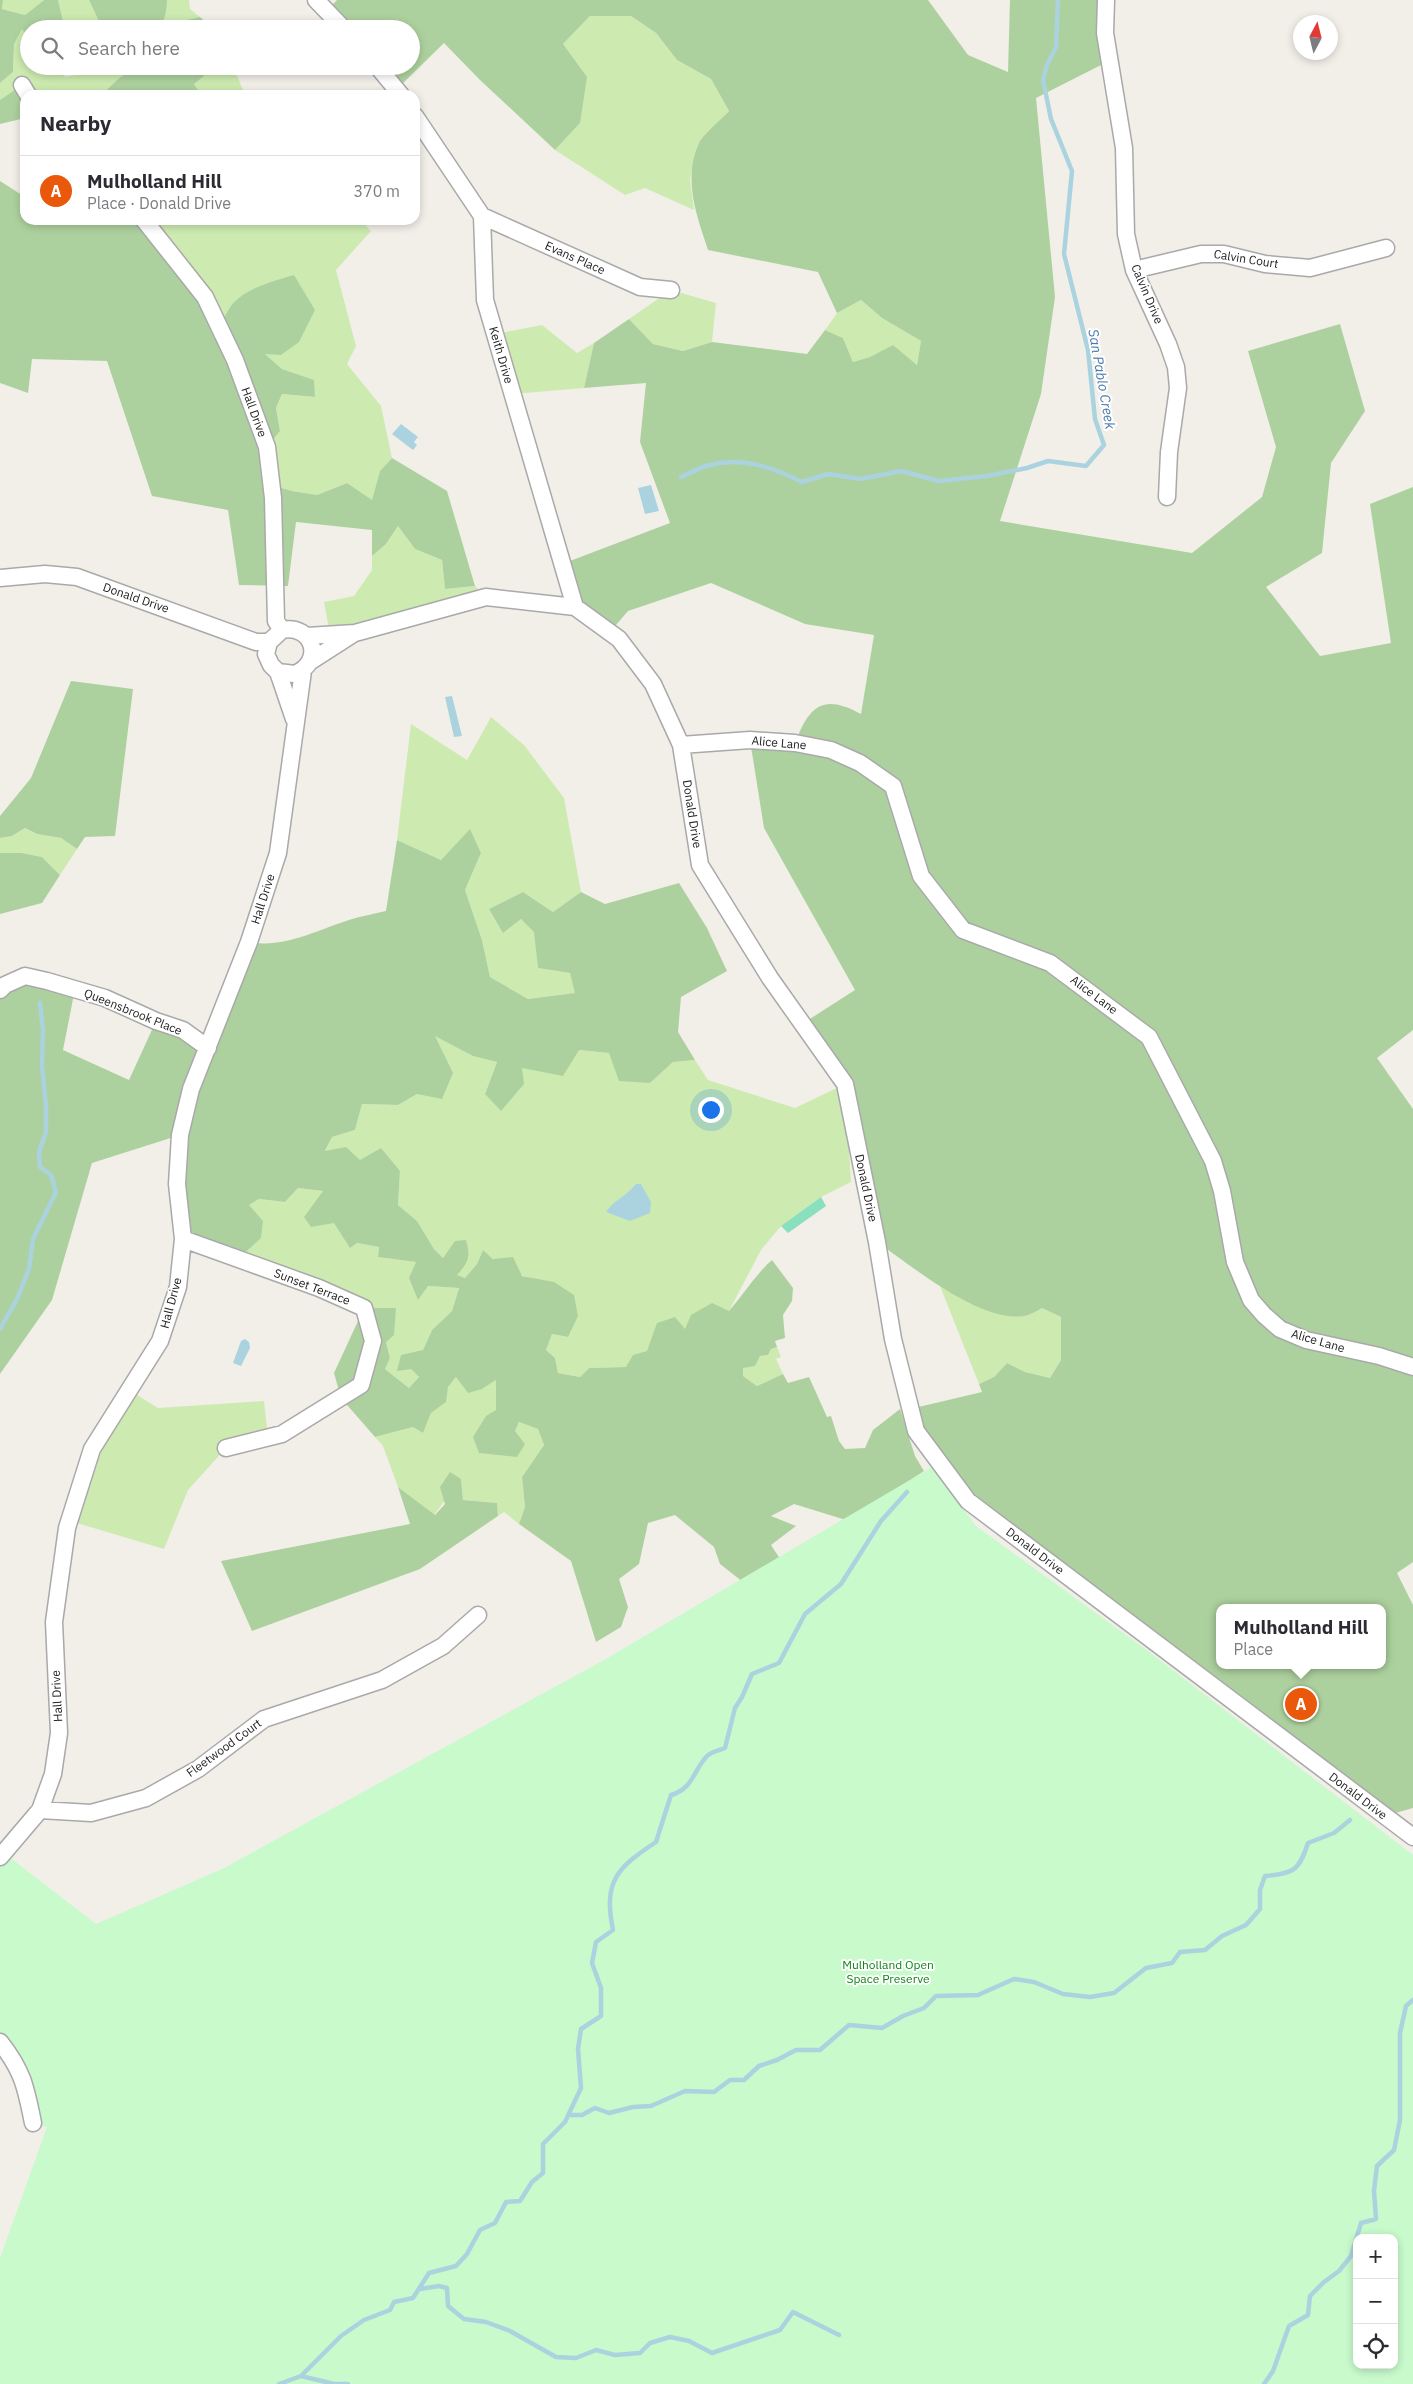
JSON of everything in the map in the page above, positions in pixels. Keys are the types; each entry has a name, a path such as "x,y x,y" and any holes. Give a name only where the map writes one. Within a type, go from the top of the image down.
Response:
{"street":[{"path":"316,0 335,20"},
{"name":"Calvin Drive","path":"1106,0 1105,33 1124,148 1126,234 1134,270 1168,344 1176,367 1178,388 1168,452 1167,497"},
{"path":"384,75 397,90"},
{"path":"420,123 482,216"},
{"name":"Evans Place","path":"482,216 640,287 671,290"},
{"name":"Keith Drive","path":"482,216 485,300 575,607"},
{"name":"Hall Drive","path":"148,225 205,297 235,360 267,447 273,498 276,621 282,630"},
{"name":"Calvin Court","path":"1134,270 1200,254 1224,254 1265,264 1310,268 1386,248"},
{"name":"Donald Drive","path":"0,578 45,574 77,578 256,642 269,642"},
{"path":"307,636 355,633 486,598 575,607"},
{"name":"Donald Drive","path":"575,607 619,639 653,684 680,745 700,865 770,978 845,1084 877,1242 893,1339 916,1431 968,1501 1413,1837"},
{"path":"307,666 311,643 307,636 296,630 282,630 269,642 266,654 268,660 278,672 289,675 307,666 355,633"},
{"name":"Hall Drive","path":"0,1857 40,1810 53,1774 59,1733 54,1622 67,1528 92,1449 160,1341 178,1287 183,1240 177,1184 180,1135 191,1089 249,942 278,853 296,724 307,666"},
{"name":"Hall Drive","path":"278,672 296,724"},
{"name":"Alice Lane","path":"680,745 750,740 795,743 830,750 860,763 893,786 921,876 963,930 1050,963 1149,1037 1213,1161 1222,1191 1235,1262 1251,1300 1264,1315 1280,1329 1306,1340 1379,1356 1413,1367"},
{"name":"Queensbrook Place","path":"0,990 5,985 25,976 47,980 105,998 156,1021 183,1030 208,1048"},
{"name":"Sunset Terrace","path":"183,1240 319,1288 364,1308 373,1341 361,1385 282,1434 226,1448"},
{"name":"Fleetwood Court","path":"40,1810 91,1813 146,1798 198,1769 264,1719 382,1680 444,1646 478,1615"},
{"path":"0,2042 12,2056 26,2085 33,2123"}],"green space":[{"path":"0,0 3,0 2,9 25,15 44,0 58,0 63,20 20,20 20,33 14,44 13,72 0,83"},
{"path":"3,0 44,0 25,15 2,9"},
{"path":"58,0 89,0 98,20 63,20"},
{"path":"89,0 167,0 163,20 98,20"},
{"path":"167,0 189,0 190,9 200,17 187,20 163,20"},
{"path":"337,0 928,0 968,55 1008,72 1010,0 1106,0 1109,61 1036,98 1055,297 1041,394 1000,521 1192,553 1262,497 1276,447 1248,351 1340,324 1365,411 1331,463 1322,553 1266,587 1320,656 1391,643 1370,504 1413,487 1413,1030 1377,1058 1413,1109 1413,1562 1397,1573 1413,1605 1413,1808 1385,1816 968,1501 910,1409 982,1392 979,1384 994,1377 1007,1363 1025,1372 1050,1378 1061,1360 1061,1317 1042,1308 1024,1316 1006,1316 987,1311 947,1291 877,1242 845,1084 802,1024 855,990 764,828 750,740 795,743 800,730 812,712 827,704 837,704 861,714 874,635 805,624 711,583 628,611 610,632 575,607 562,564 670,523 640,442 646,383 584,388 594,343 629,319 653,344 683,351 712,342 807,354 825,330 843,338 853,362 870,357 893,345 917,365 921,341 882,318 861,300 837,313 818,272 708,250 693,198 692,172 694,158 700,141 729,111 711,79 677,60 656,33 631,16 590,16 563,44 587,77 580,123 555,150 479,79 444,43 420,66 420,20 336,20 327,10"},
{"path":"590,16 631,16 656,33 677,60 711,79 729,111 698,144 690,179 694,210 645,188 625,195 555,150 580,123 563,44"},
{"path":"200,17 204,20 186,20"},
{"path":"20,32 20,75 64,75 65,77 76,75 124,75 106,90 20,90 20,96 0,100 0,83 13,72 14,44"},
{"path":"124,75 204,75 194,84 198,90 107,90"},
{"path":"237,75 243,90 198,90 194,84 204,76"},
{"path":"385,75 411,75 397,89"},
{"path":"22,85 24,90 20,90 20,119 0,124 0,100"},
{"path":"0,181 20,194 20,225 148,225 220,326 231,306 244,294 260,286 294,275 315,310 299,342 281,355 265,354 282,369 314,380 315,397 282,394 276,408 280,431 267,447 271,485 317,495 347,483 372,500 380,471 392,458 447,491 475,586 445,589 442,560 415,549 398,526 386,544 372,556 372,530 296,522 288,586 239,585 228,510 152,496 107,361 32,359 28,393 0,383"},
{"path":"148,225 366,225 371,231 336,270 356,346 347,364 381,406 392,458 380,471 372,501 347,483 317,495 271,485 267,447 280,431 276,408 282,394 315,397 313,380 282,369 265,354 219,327"},
{"path":"671,290 716,303 712,342 683,351 653,344 629,319"},
{"path":"861,300 882,318 921,341 917,365 893,346 870,357 853,362 843,338 825,330 837,313"},
{"path":"542,325 577,353 594,343 584,388 513,394 495,334"},
{"path":"398,526 415,549 442,560 445,589 475,586 486,597 330,635 324,602 354,596 372,570 372,556 386,544"},
{"path":"71,681 133,689 115,836 85,837 77,849 61,838 37,834 25,828 12,836 0,838 0,816 31,778"},
{"path":"491,717 524,745 564,798 581,892 553,912 523,892 489,909 521,919 535,932 538,968 570,973 576,993 528,999 490,977 482,940 465,890 481,853 470,830 441,860 397,840 411,724 467,760"},
{"path":"25,828 37,834 61,838 77,849 60,875 42,857 22,853 0,853 0,838 12,836"},
{"path":"470,829 481,853 465,890 482,940 490,977 528,999 575,993 570,973 538,968 534,932 521,919 503,933 489,909 523,892 553,912 581,892 605,904 679,883 707,928 727,971 681,997 678,1032 695,1060 673,1062 650,1083 619,1081 609,1053 579,1050 563,1076 522,1068 524,1084 501,1111 485,1094 497,1062 473,1056 435,1036 453,1073 442,1099 417,1094 398,1105 362,1104 355,1130 332,1137 325,1151 346,1147 360,1160 381,1148 400,1171 398,1205 417,1221 434,1249 443,1258 455,1241 466,1240 467,1259 464,1267 457,1275 465,1278 477,1264 483,1250 493,1259 513,1257 522,1276 554,1282 574,1295 578,1316 568,1337 552,1334 546,1350 555,1358 558,1373 580,1377 589,1368 626,1367 633,1355 647,1351 657,1323 675,1317 685,1329 691,1315 712,1303 729,1311 772,1260 793,1288 792,1301 783,1315 785,1338 775,1341 777,1347 771,1349 768,1355 760,1356 755,1366 743,1368 743,1376 757,1386 783,1374 788,1383 809,1377 827,1417 831,1416 839,1441 845,1449 865,1448 873,1430 900,1409 915,1456 924,1471 849,1521 794,1504 771,1516 796,1526 771,1545 792,1577 775,1607 720,1564 714,1547 675,1515 648,1523 639,1564 619,1579 628,1607 621,1627 596,1642 571,1561 519,1524 525,1507 522,1477 544,1445 538,1429 519,1422 515,1431 525,1444 517,1457 479,1453 473,1437 486,1416 496,1410 496,1380 482,1389 468,1393 456,1377 448,1387 446,1402 431,1413 423,1433 413,1427 375,1437 341,1398 334,1373 364,1308 396,1308 394,1335 386,1342 390,1358 385,1369 409,1388 419,1377 411,1369 397,1371 401,1355 423,1350 432,1330 452,1311 459,1288 428,1286 418,1300 409,1278 416,1262 378,1257 379,1247 357,1243 350,1248 334,1223 311,1227 304,1217 323,1191 298,1188 285,1202 259,1199 249,1205 263,1221 261,1238 238,1259 183,1239 180,1135 92,1163 52,1300 0,1374 0,990 25,976 75,989 63,1050 129,1080 156,1021 208,1048 249,942 274,943 287,941 354,919 386,911 397,840 441,860"},
{"path":"0,853 22,853 42,857 60,875 42,903 0,914"},
{"path":"434,1035 473,1056 497,1062 485,1094 522,1068 579,1050 609,1053 650,1083 673,1062 695,1060 708,1080 795,1108 845,1084 851,1182 821,1197 781,1226 761,1250 729,1311 685,1330 647,1351 626,1367 589,1368 580,1377 558,1373 555,1358 546,1350 552,1334 568,1337 537,1280 508,1269 483,1250 477,1264 465,1278 456,1275 455,1242 443,1258 434,1249 417,1221 398,1205 400,1171 325,1152 332,1137 355,1130 362,1104 398,1105 417,1094"},
{"path":"298,1188 324,1191 304,1217 334,1223 357,1243 379,1247 378,1257 416,1262 418,1299 428,1286 459,1288 452,1311 432,1330 423,1350 411,1369 419,1377 409,1388 385,1369 390,1358 386,1342 364,1308 238,1259 249,1205 259,1199 285,1202"},
{"path":"821,1197 826,1206 788,1233 781,1226"},
{"path":"940,1286 969,1303 1025,1316 1042,1308 1061,1317 1061,1360 1050,1378 1025,1372 1007,1363 994,1377 979,1384"},
{"path":"777,1347 781,1357 776,1359 783,1374 757,1386 743,1376 743,1367 754,1366 760,1356 768,1355 771,1349"},
{"path":"456,1377 482,1389 496,1380 496,1411 515,1431 519,1422 538,1429 544,1445 522,1477 525,1507 519,1524 504,1512 498,1516 497,1503 463,1500 461,1479 434,1515 398,1487 383,1446 375,1437 413,1427 423,1433 431,1413 445,1402 448,1387"},
{"path":"129,1390 158,1408 264,1401 268,1437 226,1448 188,1490 164,1549 70,1521 92,1449"},
{"name":"Mulholland Open Space Preserve","path":"932,1467 976,1526 1148,1651 1413,1855 1413,2384 0,2384 0,2258 47,2127 33,2123 0,2042 0,1857 4,1853 96,1924 222,1869 604,1660"},
{"path":"450,1472 461,1479 463,1500 497,1503 498,1516 420,1569 252,1631 221,1561 410,1524 398,1487 435,1515 445,1504 440,1487"}],"water":[{"path":"401,424 418,437 414,442 417,445 413,450 392,434"},
{"path":"651,485 659,511 645,514 638,488"},
{"path":"452,696 462,736 454,737 445,697"},
{"path":"636,1184 641,1184 651,1202 650,1213 630,1221 606,1212 629,1192"},
{"path":"245,1339 249,1342 250,1348 241,1366 233,1363 241,1341"}],"waterway":[{"name":"San Pablo Creek","path":"681,477 706,466 734,462 769,468 802,482 828,474 861,479 901,471 939,481 987,476 1027,468 1048,461 1086,466 1104,445 1095,419 1088,350 1064,254 1072,171 1051,119 1043,80 1047,65 1056,47 1058,0"},
{"path":"0,1329 17,1299 29,1269 33,1239 56,1192 51,1175 40,1167 39,1152 46,1132 46,1106 42,1066 43,1030 40,1003"},
{"path":"279,2384 301,2376 341,2336 364,2320 390,2310 394,2302 413,2298 429,2273 456,2266 467,2254 480,2230 495,2223 506,2202 520,2201 532,2182 543,2173 543,2144 565,2122 581,2088 578,2049 581,2029 601,2016 601,1988 592,1963 596,1942 613,1930 610,1899 616,1877 631,1860 656,1842 671,1795 688,1784 707,1756 725,1748 735,1708 752,1674 779,1663 805,1614 841,1584 881,1521 907,1492"},
{"path":"568,2115 582,2115 595,2108 609,2113 633,2107 651,2106 685,2091 714,2092 730,2080 744,2080 759,2066 777,2060 796,2050 820,2050 849,2025 882,2028 903,2016 924,2008 936,1996 978,1995 1014,1979 1034,1982 1063,1994 1090,1997 1114,1993 1146,1968 1172,1963 1180,1952 1205,1950 1222,1936 1246,1925 1260,1909 1260,1890 1265,1876 1283,1874 1294,1869 1302,1860 1308,1843 1334,1833 1350,1820"},
{"path":"1264,2384 1273,2371 1289,2326 1308,2315 1310,2296 1339,2271 1351,2256 1361,2223 1376,2219 1374,2191 1377,2166 1394,2150 1400,2120 1400,2033 1406,2006 1413,2000"},
{"path":"420,2289 439,2286 447,2288 448,2306 464,2319 486,2322 510,2331 556,2357 576,2358 596,2350 615,2355 640,2353 650,2343 670,2337 689,2341 712,2353 780,2330 793,2312 839,2335"},
{"path":"301,2376 334,2384 348,2384"}],"place":[{"name":"Mulholland Hill","path":"1301,1704"}]}
